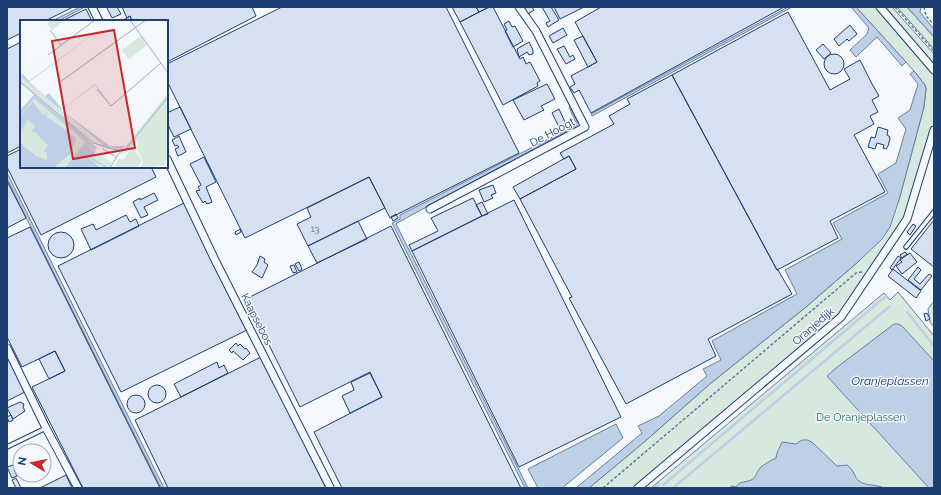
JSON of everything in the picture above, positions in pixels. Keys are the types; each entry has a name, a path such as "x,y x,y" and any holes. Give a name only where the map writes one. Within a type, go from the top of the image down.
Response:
{"street":[{"path":"92,7 98,20"},
{"name":"De Hoogt","path":"430,209 585,127 536,31 519,7"},
{"path":"880,7 934,70"},
{"name":"Oranjedijk","path":"638,488 841,317 907,219 934,130"},
{"name":"Kaapsebos","path":"168,161 215,260 330,487"},
{"path":"7,348 46,428 78,488"}],"lane":[{"path":"906,247 934,212"},
{"path":"7,447 46,428"}],"path":[{"path":"895,7 934,51"},
{"path":"924,7 926,16 934,25"},
{"path":"603,488 856,273 872,270"}],"green space":[{"path":"856,7 877,7 930,68 934,75 934,127 906,213 893,237 842,312 636,488 589,488 711,383 806,307 859,261 899,200 924,107 926,89 925,85 914,71"},
{"path":"882,7 892,7 934,54 934,66"},
{"path":"897,7 907,7 934,37 934,49"},
{"name":"De Oranjeplassen","path":"898,292 934,336 934,488 651,488 884,293 890,300"},
{"path":"934,301 934,327 930,322 928,309"}],"water":[{"path":"80,7 85,7 60,20 54,20"},
{"path":"788,7 792,7 592,116 591,114"},
{"path":"851,7 856,7 906,62 902,66 877,37 856,57 850,50 867,34 869,28"},
{"path":"907,7 921,7 920,12 934,29 934,37"},
{"path":"914,71 925,85 924,107 899,200 890,227 882,239 806,307 711,383 589,488 576,488 642,433 638,426 659,416 707,376 703,369 721,360 712,341 797,294 785,270 842,239 833,223 888,193 878,174 896,163 906,129 898,118 910,110 918,84 910,74"},
{"path":"570,106 577,121 577,125 396,224 528,488 525,488 392,223 400,219 400,215 574,126 576,123 569,107"},
{"path":"7,173 164,488 161,488 7,179"},
{"name":"Oranjeplassen","path":"894,324 902,326 934,361 934,488 929,488 827,376"},
{"path":"616,424 623,438 562,488 538,488 528,469"},
{"path":"802,440 808,440 813,443 837,466 847,465 852,469 857,479 861,483 884,488 729,488 732,486 736,487 742,482 753,479 759,469 776,458 782,442 796,444"}],"building":[{"path":"7,7 73,7 47,20 20,20 20,34 7,40"},
{"path":"117,7 121,14 112,18 107,8"},
{"path":"122,7 252,7 256,16 168,61 168,20 132,20 130,16 127,18"},
{"path":"282,7 446,7 519,153 390,218 369,177 245,238 168,83 168,64"},
{"path":"452,7 476,7 479,12 460,22"},
{"path":"476,7 489,7 479,12"},
{"path":"489,7 493,7 520,59 523,57 526,64 530,62 540,81 537,83 538,86 503,105 460,22"},
{"path":"524,7 532,7 534,10 528,14"},
{"path":"542,7 551,7 559,20 548,27 546,23 550,21"},
{"path":"554,7 584,7 560,19"},
{"path":"601,7 784,7 591,113 579,90 574,93 570,87 575,84 571,76 597,62 575,22"},
{"path":"86,9 92,20 64,20"},
{"path":"788,12 830,90 850,79 844,69 860,60 879,96 872,100 878,112 870,116 874,124 854,135 885,192 830,221 838,238 777,270 672,75"},
{"path":"130,16 132,20 123,20"},
{"path":"509,21 512,27 515,26 523,41 513,47 505,31 507,30 504,24"},
{"path":"850,25 857,34 849,41 847,39 839,46 834,39"},
{"path":"563,28 567,35 553,43 549,36"},
{"path":"583,36 597,62 588,67 574,40"},
{"path":"20,42 20,146 7,153 7,49"},
{"path":"529,42 533,50 533,54 529,55 527,52 519,57 517,49"},
{"path":"823,44 831,53 824,59 816,50"},
{"path":"564,46 570,57 573,55 575,59 566,64 557,49"},
{"path":"834,54 841,57 844,64 841,71 834,74 827,71 824,64 827,57"},
{"path":"672,75 777,270 792,294 708,339 716,356 626,404 569,298 572,297 520,199 576,169 569,156 564,159 560,153 614,124 609,116 630,104 627,99"},
{"path":"547,84 555,99 541,106 544,110 524,120 513,100"},
{"path":"180,107 191,129 174,137 168,125 168,113"},
{"path":"559,109 566,124 559,127 552,113"},
{"path":"878,127 888,130 887,135 890,139 886,149 883,148 884,145 877,143 875,149 868,147 871,137 875,138"},
{"path":"179,136 186,152 178,156 175,149 179,147 177,145 175,146 172,140"},
{"path":"20,150 20,168 152,168 156,177 41,235 7,167 7,156"},
{"path":"569,156 576,169 520,199 513,187"},
{"path":"204,157 216,182 206,187 212,202 207,204 205,201 203,203 196,191 200,190 198,187 201,185 190,164"},
{"path":"369,177 385,208 308,246 297,224 311,217 307,208"},
{"path":"7,181 26,218 7,228"},
{"path":"493,185 496,193 491,195 493,198 484,202 479,190"},
{"path":"154,193 158,200 144,207 148,215 141,218 133,202"},
{"path":"473,198 482,216 412,251 409,245 438,231 431,218"},
{"path":"514,200 621,417 519,467 412,251"},
{"path":"482,202 488,214 482,216 476,205"},
{"path":"184,203 247,330 121,392 58,266"},
{"path":"396,214 398,218 393,221 391,217"},
{"path":"126,215 130,222 136,219 139,226 91,250 81,229 93,224 96,230"},
{"path":"934,220 934,267 911,249"},
{"path":"358,221 367,239 317,263 308,246"},
{"path":"913,224 916,226 910,235 907,232"},
{"path":"391,226 521,488 342,488 314,432 382,397 370,372 300,407 246,299"},
{"path":"30,227 160,488 83,488 32,387 65,371 55,351 22,367 7,337 7,238"},
{"path":"240,229 241,232 236,235 235,232"},
{"path":"61,232 70,236 74,245 70,254 61,258 52,254 48,245 52,236"},
{"path":"905,252 907,254 902,258 900,255"},
{"path":"910,253 917,262 902,274 896,266 902,262 900,260"},
{"path":"260,256 265,259 264,262 268,265 262,278 252,272 257,265"},
{"path":"898,256 901,258 892,270 890,268"},
{"path":"299,262 302,269 299,271 295,264"},
{"path":"294,265 297,272 293,273 290,266"},
{"path":"918,267 921,270 914,279 920,284 929,274 932,276 921,290 908,280"},
{"path":"893,269 921,291 916,298 888,276"},
{"path":"927,313 930,319 926,321 924,314"},
{"path":"236,343 238,346 240,344 245,349 246,348 250,353 243,360 233,351 232,353 229,350"},
{"path":"55,351 65,371 49,379 39,359"},
{"path":"7,352 27,391 7,401"},
{"path":"261,357 326,488 168,488 135,420"},
{"path":"217,362 219,368 224,365 228,373 181,397 174,384"},
{"path":"370,373 382,397 350,413 342,396 354,390 351,382"},
{"path":"157,385 163,388 166,394 163,400 157,403 151,400 148,394 151,388"},
{"path":"136,395 142,398 145,404 142,410 136,413 130,410 127,404 130,398"},
{"path":"20,402 24,404 23,407 25,411 13,419 7,408"},
{"path":"11,415 13,420 9,422 7,417"},
{"path":"12,465 12,478 7,467"},
{"path":"66,475 72,488 40,488"},
{"path":"14,483 18,483 21,488 16,488"}],"waterway":[{"path":"663,485 886,296"},
{"path":"673,488 889,307"},
{"path":"907,312 934,346"},
{"path":"654,488 659,484"}]}
